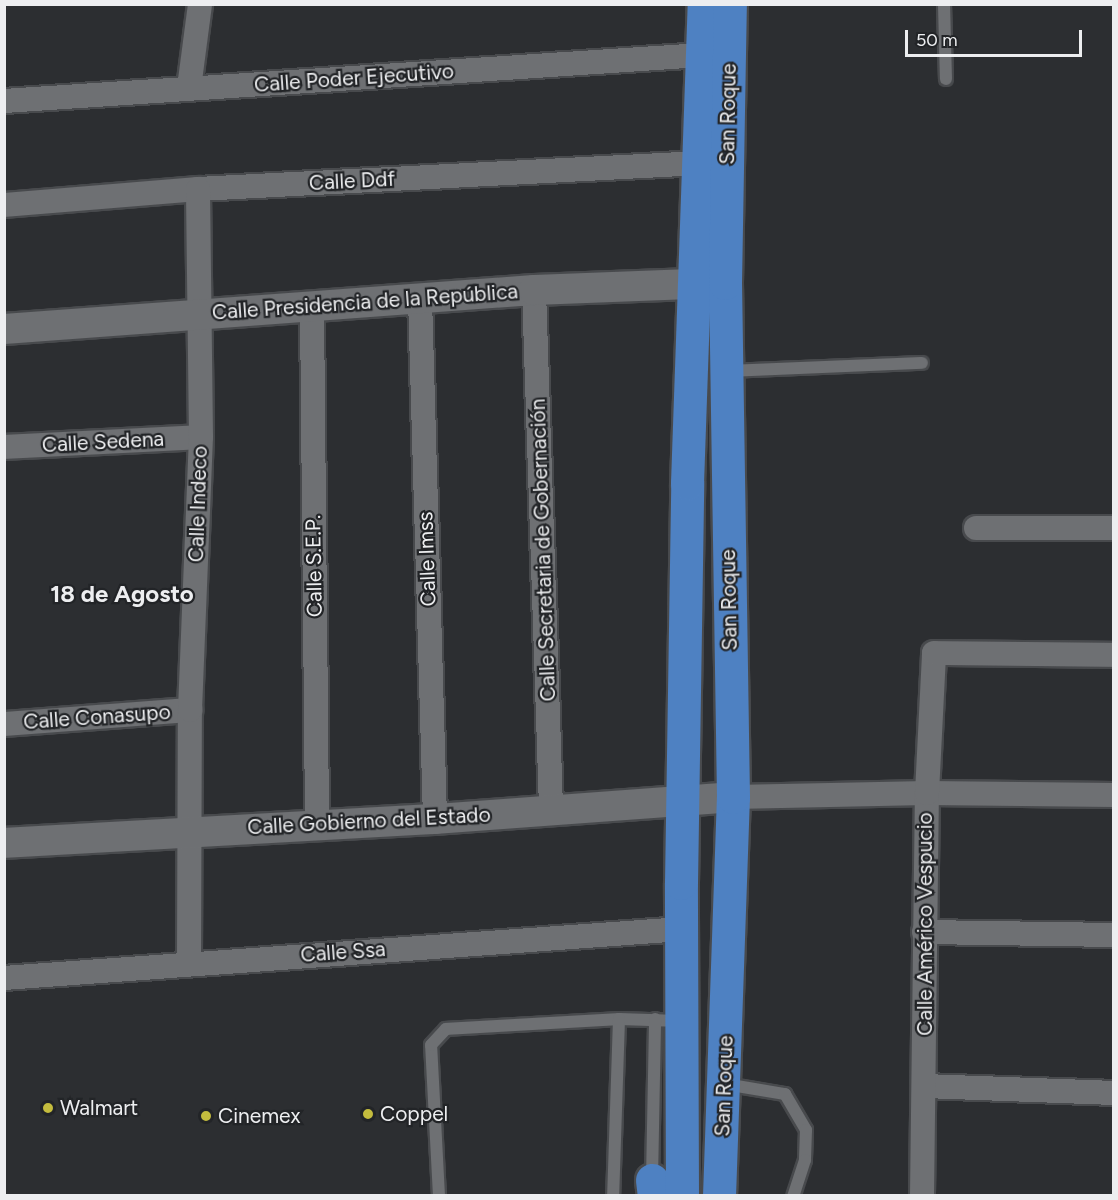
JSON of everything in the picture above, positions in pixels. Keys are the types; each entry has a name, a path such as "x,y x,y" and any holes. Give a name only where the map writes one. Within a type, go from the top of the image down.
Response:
{"main road":[{"name":"San Roque","path":"682,1196 669,1020 682,930 682,801 693,284 700,162 704,4"},
{"name":"San Roque","path":"719,1196 722,1164 733,797 726,283 730,4"},
{"path":"722,1164 732,1196"}],"street":[{"path":"189,88 200,4"},
{"name":"Calle Poder Ejecutivo","path":"4,102 703,55"},
{"name":"Calle Ddf","path":"4,205 198,189 700,162"},
{"name":"Calle Indeco","path":"189,962 190,710 201,437 198,189"},
{"name":"Calle Presidencia de la República","path":"4,329 534,290 726,283"},
{"name":"Calle Secretaria de Gobernación","path":"534,290 550,809"},
{"name":"Calle Imss","path":"420,298 435,819"},
{"name":"Calle S.E.P.","path":"312,308 317,824"},
{"name":"Calle Sedena","path":"4,447 201,437"},
{"path":"976,528 1113,528"},
{"name":"Calle Américo Vespucio","path":"922,1196 927,793 934,652 1113,655"},
{"name":"Calle Conasupo","path":"4,724 190,710"},
{"path":"733,797 927,793 1113,795"},
{"name":"Calle Gobierno del Estado","path":"4,843 435,819 733,797"},
{"name":"Calle Ssa","path":"4,978 189,962 682,930"},
{"path":"924,932 1113,935"},
{"path":"924,1086 1113,1094"}],"lane":[{"path":"944,4 946,79"},
{"path":"727,371 922,363"},
{"path":"613,1196 619,1019"},
{"path":"440,1196 431,1045 446,1029 619,1019 669,1020 653,1190"},
{"path":"724,1083 785,1094 806,1130 805,1160 793,1196"}],"place":[{"name":"Walmart","path":"48,1108"},
{"name":"Coppel","path":"368,1114"},
{"name":"Cinemex","path":"206,1116"}],"district":[{"name":"18 de Agosto","path":"122,594"}]}
